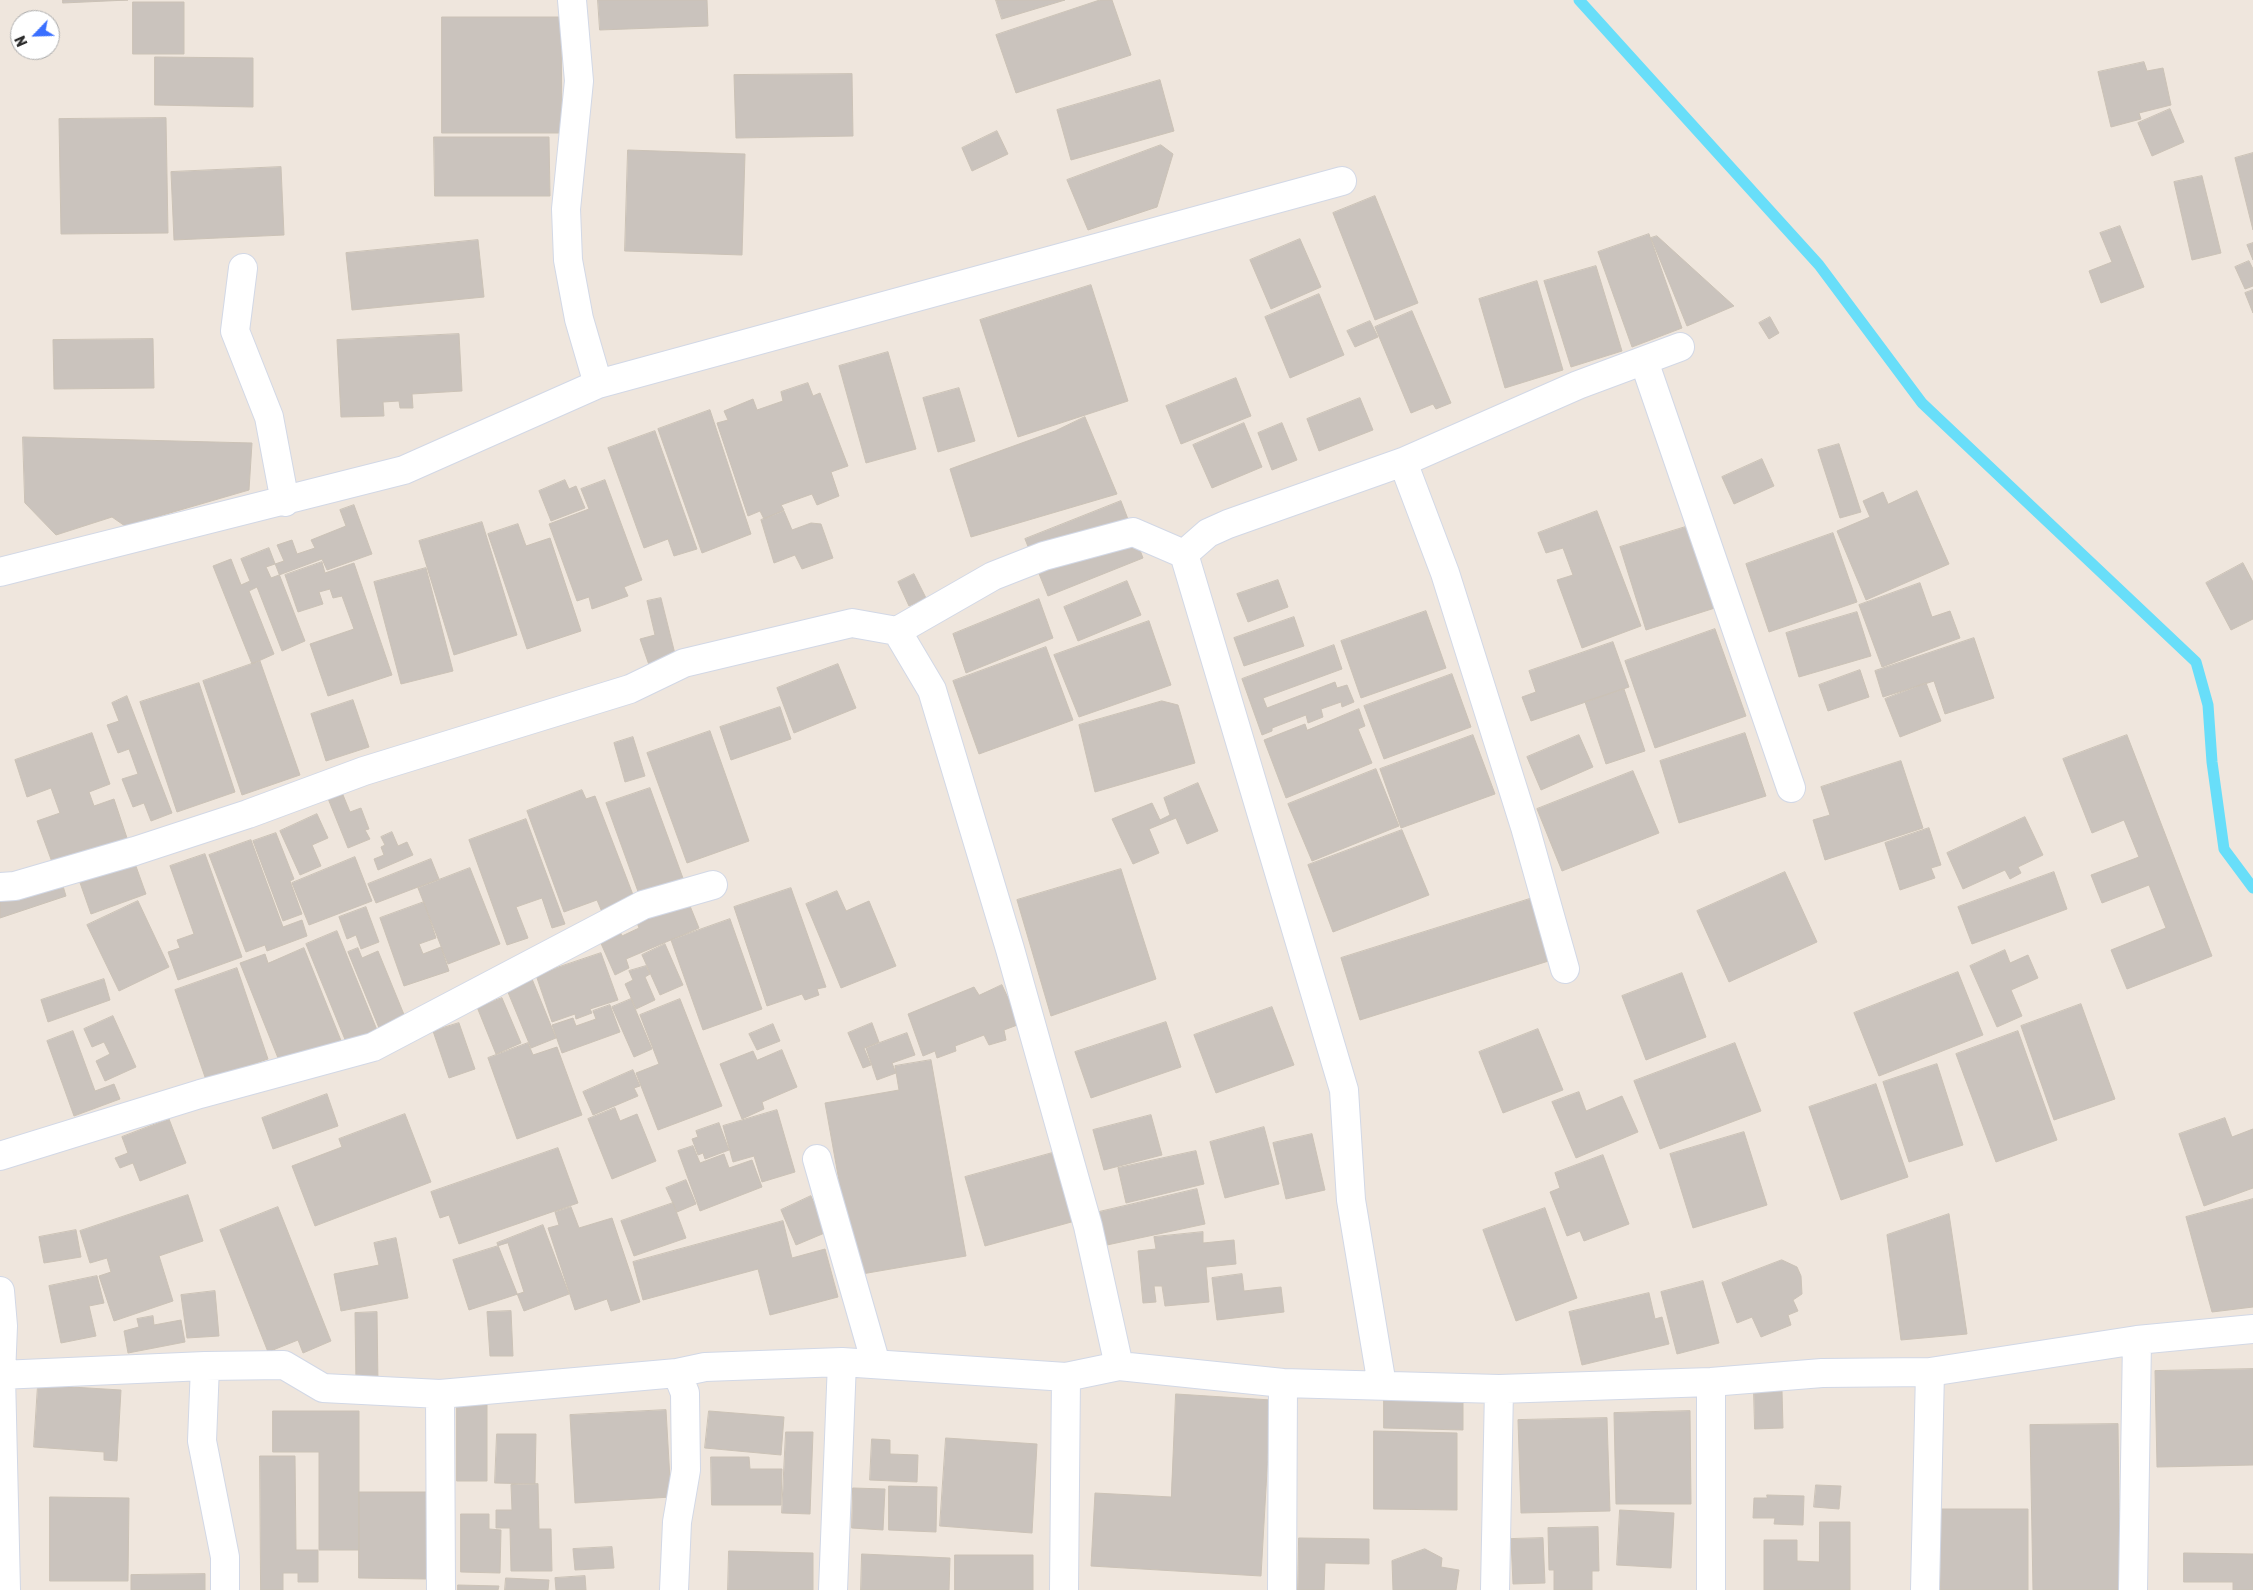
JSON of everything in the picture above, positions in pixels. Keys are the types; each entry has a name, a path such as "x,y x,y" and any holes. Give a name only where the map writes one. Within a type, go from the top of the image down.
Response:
{"street":[{"path":"572,0 579,80 566,209 568,260 578,319 598,384"},
{"path":"0,572 286,502 404,470 598,384 1342,181"},
{"path":"243,268 235,331 269,417 286,502"},
{"path":"1184,554 1208,533 1228,524 1403,462 1578,385 1680,347"},
{"path":"1644,361 1791,788"},
{"path":"1403,462 1445,573 1525,828 1565,969"},
{"path":"0,887 15,886 135,852 248,814 364,771 630,689 684,663 852,623 897,631 993,576 1044,556 1133,532 1184,554"},
{"path":"1184,554 1344,1090 1351,1200 1382,1385"},
{"path":"897,631 932,690 1010,949 1088,1226 1119,1366"},
{"path":"0,1156 200,1094 373,1047 643,905 713,884"},
{"path":"817,1159 876,1364"},
{"path":"0,1291 3,1326 1,1375 6,1590"},
{"path":"1,1375 205,1366 284,1365 322,1388 440,1394 676,1373 705,1368 842,1362 1066,1377 1119,1366 1283,1383 1499,1389 1711,1382 1822,1372 1930,1372 2137,1340 2253,1329"},
{"path":"2133,1590 2137,1340"},
{"path":"834,1590 842,1362"},
{"path":"205,1366 202,1441 225,1557 225,1590"},
{"path":"1925,1590 1930,1372"},
{"path":"674,1590 677,1522 686,1470 685,1393 676,1373"},
{"path":"1064,1590 1066,1377"},
{"path":"1710,1590 1711,1382"},
{"path":"1282,1590 1283,1383"},
{"path":"1495,1590 1499,1389"},
{"path":"440,1394 441,1590"}],"building":[{"path":"63,0 128,0 63,3"},
{"path":"598,0 707,0 708,26 600,30"},
{"path":"996,0 1065,0 1002,19"},
{"path":"1100,0 1112,0 1131,55 1016,93 996,35"},
{"path":"133,2 184,2 184,54 133,54"},
{"path":"442,17 561,17 562,133 442,133"},
{"path":"155,57 253,58 253,107 155,105"},
{"path":"2144,62 2147,71 2163,68 2171,105 2139,113 2141,119 2111,127 2098,72"},
{"path":"852,74 853,136 736,138 734,75"},
{"path":"1160,80 1174,131 1071,160 1057,110"},
{"path":"2170,109 2184,142 2152,156 2138,123"},
{"path":"166,118 168,233 61,234 59,119"},
{"path":"997,131 1008,154 972,171 962,148"},
{"path":"434,137 549,137 550,196 435,196"},
{"path":"1161,145 1173,154 1157,207 1088,230 1067,180"},
{"path":"628,150 745,154 742,255 625,251"},
{"path":"2253,153 2253,230 2235,158"},
{"path":"281,167 284,235 174,240 171,172"},
{"path":"2202,176 2221,253 2192,260 2174,182"},
{"path":"1375,196 1418,303 1375,320 1333,213"},
{"path":"2120,226 2144,287 2101,303 2089,271 2112,262 2100,233"},
{"path":"1649,234 1682,328 1632,347 1598,252"},
{"path":"1657,236 1734,306 1687,326 1651,238"},
{"path":"1300,239 1321,287 1271,309 1250,260"},
{"path":"478,240 484,297 352,310 346,253"},
{"path":"2253,243 2253,260 2247,245"},
{"path":"2249,261 2253,269 2253,286 2245,289 2235,267"},
{"path":"1596,266 1622,351 1571,367 1544,281"},
{"path":"1537,281 1563,370 1505,388 1479,299"},
{"path":"1091,285 1128,401 1018,437 980,320"},
{"path":"2253,290 2253,313 2245,293"},
{"path":"1319,294 1344,355 1290,378 1265,317"},
{"path":"1412,311 1451,403 1436,409 1433,404 1411,413 1375,327"},
{"path":"1770,317 1779,333 1769,339 1759,323"},
{"path":"1370,321 1378,337 1355,347 1347,331"},
{"path":"459,334 462,391 412,394 413,408 400,408 399,401 383,402 384,416 341,417 337,340"},
{"path":"153,339 154,388 54,389 53,340"},
{"path":"888,352 916,449 866,463 839,366"},
{"path":"1236,378 1251,416 1181,444 1166,406"},
{"path":"808,383 813,396 820,393 848,466 831,472 839,496 817,505 812,494 781,505 784,510 764,519 760,511 748,516 717,423 728,420 724,411 753,399 757,410 783,401 781,392"},
{"path":"959,388 975,441 938,452 923,398"},
{"path":"1360,398 1373,430 1319,451 1307,419"},
{"path":"710,410 751,534 702,553 658,429"},
{"path":"1085,417 1117,494 971,537 950,469 1055,431"},
{"path":"1244,423 1262,467 1212,488 1193,445"},
{"path":"1282,423 1297,460 1272,470 1258,433"},
{"path":"655,431 697,549 674,556 668,539 644,548 608,448"},
{"path":"23,437 252,443 249,490 125,526 112,517 56,535 25,503"},
{"path":"1839,444 1861,512 1840,518 1818,450"},
{"path":"1762,459 1774,486 1734,504 1722,477"},
{"path":"565,480 569,489 576,486 585,508 551,521 539,491"},
{"path":"605,480 642,580 624,587 628,596 592,609 589,597 577,601 549,524 589,509 581,489"},
{"path":"1917,491 1949,564 1866,600 1837,531 1870,517 1863,501 1883,492 1888,504"},
{"path":"1121,501 1143,558 1048,596 1025,539"},
{"path":"354,505 372,554 327,570 322,559 271,578 266,567 284,561 277,545 292,540 297,554 315,548 311,540 346,526 340,510"},
{"path":"784,511 792,530 811,523 821,524 833,558 802,569 795,555 774,563 761,520"},
{"path":"1597,511 1641,626 1582,648 1557,580 1573,575 1563,548 1546,553 1538,533"},
{"path":"482,522 517,635 454,655 419,541"},
{"path":"518,524 526,546 550,538 581,631 527,649 488,534"},
{"path":"1692,525 1718,607 1646,630 1620,547"},
{"path":"1833,533 1857,602 1769,632 1746,564"},
{"path":"269,548 305,641 282,651 257,587 249,591 274,654 252,664 213,566 231,559 241,585 250,581 241,559"},
{"path":"322,562 325,573 354,563 392,675 328,696 310,644 354,629 342,596 333,598 330,589 319,592 323,604 298,612 285,575"},
{"path":"2243,563 2253,582 2253,619 2231,630 2206,583"},
{"path":"426,568 453,671 401,684 374,582"},
{"path":"914,574 926,598 909,606 898,582"},
{"path":"1278,580 1288,607 1248,622 1237,594"},
{"path":"1127,581 1141,615 1078,641 1064,607"},
{"path":"1920,583 1932,617 1950,611 1960,638 1882,667 1859,605"},
{"path":"661,598 676,658 649,665 640,639 655,635 647,601"},
{"path":"1039,599 1053,638 966,673 953,634"},
{"path":"1426,611 1446,668 1361,698 1341,641"},
{"path":"1857,612 1871,656 1799,677 1786,633"},
{"path":"1294,617 1304,646 1244,666 1234,638"},
{"path":"1149,621 1171,685 1079,717 1054,655"},
{"path":"1715,629 1746,716 1655,748 1625,661"},
{"path":"1974,638 1994,698 1945,714 1934,681 1883,697 1875,671"},
{"path":"1613,642 1629,687 1531,721 1522,697 1536,692 1529,671"},
{"path":"1334,645 1342,669 1263,698 1267,708 1335,682 1337,688 1347,685 1354,702 1342,707 1341,702 1321,709 1323,717 1308,723 1306,715 1272,728 1272,731 1262,735 1242,679"},
{"path":"1046,647 1073,720 979,754 953,681"},
{"path":"260,661 300,775 242,795 203,681"},
{"path":"838,664 856,708 794,733 777,688"},
{"path":"1860,670 1869,697 1828,711 1819,685"},
{"path":"1452,674 1471,727 1384,759 1364,706"},
{"path":"199,683 235,792 177,812 140,702"},
{"path":"1926,683 1941,721 1900,737 1885,699"},
{"path":"1624,689 1645,751 1606,764 1585,702"},
{"path":"127,696 172,813 151,821 144,803 133,807 122,779 138,774 129,749 118,753 107,725 119,721 112,703"},
{"path":"353,700 369,747 326,761 311,714"},
{"path":"1162,701 1178,705 1195,763 1095,792 1079,725"},
{"path":"780,707 791,739 731,760 720,727"},
{"path":"1359,709 1365,726 1358,729 1372,763 1286,798 1264,740 1305,724 1307,730"},
{"path":"710,731 749,841 687,863 647,753"},
{"path":"92,733 110,784 89,792 94,806 114,799 130,847 56,873 37,821 60,813 51,788 27,797 15,760"},
{"path":"1745,733 1766,796 1679,823 1660,761"},
{"path":"1473,735 1495,794 1401,828 1380,769"},
{"path":"1579,735 1593,767 1541,790 1527,757"},
{"path":"2127,735 2212,956 2127,989 2111,950 2166,928 2149,885 2102,903 2091,875 2139,857 2124,820 2092,833 2063,759"},
{"path":"633,737 645,776 625,782 614,743"},
{"path":"1901,761 1923,828 1825,860 1813,820 1830,815 1821,787"},
{"path":"1376,769 1399,826 1312,861 1288,804"},
{"path":"1633,771 1659,833 1562,871 1537,809"},
{"path":"1198,783 1218,831 1187,844 1176,818 1149,829 1159,853 1133,864 1112,819 1152,803 1160,820 1170,815 1164,798"},
{"path":"650,788 684,881 640,897 606,803"},
{"path":"341,790 350,812 361,808 369,829 365,830 370,839 348,848 327,796"},
{"path":"582,790 586,799 595,796 635,900 602,912 597,900 564,912 527,811"},
{"path":"317,814 328,838 312,845 321,866 300,875 280,831"},
{"path":"2025,817 2043,855 2018,867 2021,873 2010,879 2005,870 1963,889 1947,853"},
{"path":"526,819 565,924 552,928 542,898 516,907 528,938 507,945 469,840"},
{"path":"1929,828 1941,865 1931,868 1935,878 1900,890 1885,843"},
{"path":"1402,830 1429,895 1333,932 1308,865"},
{"path":"392,832 398,846 407,842 413,855 378,870 374,859 384,855 381,847 385,845 381,837"},
{"path":"276,833 294,879 290,881 302,914 283,921 253,841"},
{"path":"251,840 283,927 302,920 307,936 267,951 265,945 246,952 209,855"},
{"path":"205,854 242,957 178,980 168,952 180,948 177,940 194,934 170,866"},
{"path":"355,857 372,901 309,925 292,883"},
{"path":"133,858 146,894 91,914 78,877"},
{"path":"431,859 439,879 376,903 368,884"},
{"path":"470,868 500,944 448,964 418,888"},
{"path":"1121,869 1156,979 1051,1016 1017,900"},
{"path":"1785,872 1817,942 1729,982 1697,911"},
{"path":"2054,872 2067,909 1972,944 1958,907"},
{"path":"60,876 66,896 0,918 0,896"},
{"path":"791,888 826,987 817,989 819,995 805,1000 802,994 767,1006 734,907"},
{"path":"837,891 846,911 869,901 896,966 841,988 806,904"},
{"path":"1536,897 1555,959 1360,1020 1341,958"},
{"path":"138,901 169,967 119,991 87,925"},
{"path":"688,901 699,928 626,959 629,968 615,975 599,939 618,927 622,936 639,928 636,920"},
{"path":"424,902 436,938 419,944 423,954 441,947 449,971 404,986 380,918"},
{"path":"366,907 379,942 361,949 356,935 347,939 339,917"},
{"path":"730,919 762,1009 703,1030 671,940"},
{"path":"337,931 377,1030 346,1042 306,944"},
{"path":"665,944 683,985 660,995 642,955"},
{"path":"304,948 344,1048 280,1063 240,963 265,954 268,963"},
{"path":"358,948 362,958 378,951 405,1017 379,1028 348,952"},
{"path":"2005,950 2010,963 2028,955 2038,978 2011,990 2022,1016 1997,1027 1970,966"},
{"path":"601,953 618,1000 590,1009 592,1013 576,1019 575,1014 552,1022 536,975"},
{"path":"646,966 650,974 645,977 655,1000 636,1009 625,984 633,980 629,971"},
{"path":"237,968 268,1059 206,1080 175,990"},
{"path":"1958,972 1983,1035 1879,1076 1854,1013"},
{"path":"1682,973 1706,1037 1646,1060 1622,996"},
{"path":"530,974 556,1038 531,1048 505,985"},
{"path":"104,979 110,1000 48,1022 41,1000"},
{"path":"1002,985 1020,1024 1004,1030 1006,1040 989,1045 984,1035 955,1046 956,1051 937,1058 935,1051 923,1056 908,1014 974,987 979,995"},
{"path":"502,998 521,1043 496,1054 477,1007"},
{"path":"631,999 652,1049 634,1057 612,1007"},
{"path":"680,999 722,1106 658,1130 636,1073 659,1064 640,1015"},
{"path":"2081,1004 2115,1099 2054,1120 2021,1026"},
{"path":"610,1005 620,1032 562,1053 552,1025 573,1018 576,1026 596,1019 593,1011"},
{"path":"1272,1007 1294,1065 1216,1093 1194,1035"},
{"path":"113,1016 136,1067 105,1081 96,1061 110,1054 104,1042 92,1047 84,1029"},
{"path":"1166,1022 1181,1067 1091,1098 1075,1052"},
{"path":"459,1023 475,1069 449,1078 433,1031"},
{"path":"872,1023 879,1042 864,1048 871,1065 863,1068 848,1033"},
{"path":"773,1024 780,1041 757,1050 749,1034"},
{"path":"1538,1029 1563,1090 1503,1113 1479,1052"},
{"path":"73,1031 95,1091 114,1084 120,1099 74,1116 47,1041"},
{"path":"2018,1031 2057,1140 1996,1162 1956,1054"},
{"path":"907,1033 915,1055 892,1063 896,1073 877,1080 866,1048"},
{"path":"528,1043 533,1055 557,1047 582,1115 517,1139 488,1058"},
{"path":"1735,1043 1761,1111 1660,1149 1634,1081"},
{"path":"782,1050 797,1087 762,1102 764,1109 742,1119 720,1064 753,1051 757,1060"},
{"path":"931,1060 966,1256 856,1275 825,1103 899,1090 895,1066"},
{"path":"1937,1064 1963,1145 1909,1162 1883,1082"},
{"path":"633,1070 640,1086 634,1088 638,1096 593,1115 583,1092"},
{"path":"1876,1084 1908,1177 1841,1200 1809,1107"},
{"path":"1579,1092 1586,1111 1622,1096 1638,1132 1576,1158 1552,1102"},
{"path":"327,1094 338,1126 273,1149 262,1118"},
{"path":"615,1108 620,1121 637,1114 656,1161 612,1179 588,1119"},
{"path":"777,1110 795,1172 762,1182 754,1156 733,1162 723,1126"},
{"path":"405,1114 431,1182 315,1226 292,1166 342,1147 339,1139"},
{"path":"1151,1115 1162,1155 1104,1170 1093,1130"},
{"path":"2225,1118 2232,1137 2253,1129 2253,1188 2204,1206 2179,1134"},
{"path":"169,1119 186,1163 140,1181 133,1163 120,1168 115,1158 128,1153 122,1137"},
{"path":"719,1123 729,1150 705,1159 703,1153 698,1155 692,1139 698,1137 696,1131"},
{"path":"1264,1127 1279,1184 1225,1198 1210,1142"},
{"path":"1744,1132 1767,1205 1693,1228 1670,1154"},
{"path":"1312,1134 1325,1190 1286,1199 1273,1143"},
{"path":"693,1146 700,1163 724,1154 729,1168 752,1160 762,1187 700,1211 678,1151"},
{"path":"558,1148 578,1203 459,1244 449,1215 440,1218 431,1192"},
{"path":"1196,1151 1204,1184 1126,1203 1118,1168"},
{"path":"1056,1152 1075,1221 985,1246 965,1177"},
{"path":"1603,1155 1629,1224 1584,1241 1580,1231 1567,1236 1550,1192 1560,1188 1555,1173"},
{"path":"686,1180 696,1204 677,1212 666,1188"},
{"path":"1197,1189 1205,1224 1107,1245 1099,1212"},
{"path":"188,1195 203,1241 159,1256 173,1301 114,1321 99,1276 111,1272 107,1258 90,1263 80,1231"},
{"path":"811,1196 827,1232 796,1245 781,1210"},
{"path":"2253,1199 2253,1307 2212,1312 2186,1217"},
{"path":"673,1203 686,1238 634,1256 621,1221"},
{"path":"278,1207 331,1341 303,1353 298,1340 268,1352 220,1230"},
{"path":"571,1207 579,1228 612,1218 640,1302 611,1311 607,1299 575,1310 548,1228 559,1225 555,1212"},
{"path":"1545,1208 1577,1298 1516,1321 1483,1230"},
{"path":"1949,1214 1967,1334 1901,1340 1887,1235"},
{"path":"783,1221 792,1258 825,1249 838,1297 770,1315 758,1269 643,1300 633,1262"},
{"path":"543,1225 569,1294 524,1311 497,1243"},
{"path":"76,1230 81,1257 44,1263 39,1237"},
{"path":"1203,1232 1203,1243 1234,1240 1236,1264 1206,1267 1209,1302 1165,1306 1162,1286 1154,1286 1156,1302 1143,1303 1138,1251 1156,1249 1154,1237"},
{"path":"396,1238 408,1298 341,1311 334,1274 379,1265 374,1243"},
{"path":"508,1243 524,1292 469,1310 453,1260"},
{"path":"1782,1260 1797,1267 1801,1276 1802,1294 1793,1300 1798,1311 1788,1315 1791,1325 1761,1337 1752,1317 1737,1323 1722,1283"},
{"path":"1242,1274 1244,1291 1281,1287 1284,1312 1217,1320 1212,1278"},
{"path":"97,1276 104,1303 89,1306 96,1336 61,1343 49,1286"},
{"path":"1703,1281 1719,1343 1677,1354 1661,1292"},
{"path":"215,1291 219,1336 187,1338 181,1295"},
{"path":"1649,1293 1655,1319 1662,1317 1669,1344 1582,1365 1569,1312"},
{"path":"511,1311 513,1356 490,1356 487,1312"},
{"path":"377,1312 378,1384 356,1384 355,1313"},
{"path":"153,1316 154,1325 181,1320 185,1342 128,1353 124,1331 139,1327 137,1319"},
{"path":"2253,1369 2253,1465 2157,1467 2155,1371"},
{"path":"38,1385 121,1390 117,1461 104,1460 104,1452 34,1447"},
{"path":"1754,1391 1782,1391 1783,1428 1755,1429"},
{"path":"1176,1394 1271,1400 1261,1576 1091,1566 1095,1493 1171,1497"},
{"path":"1384,1394 1463,1395 1463,1430 1384,1428"},
{"path":"457,1405 487,1405 487,1481 457,1481"},
{"path":"666,1410 671,1497 575,1503 570,1415"},
{"path":"273,1411 359,1411 359,1550 319,1550 319,1452 273,1452"},
{"path":"709,1411 784,1417 781,1455 705,1448"},
{"path":"1690,1411 1691,1504 1616,1504 1614,1413"},
{"path":"1607,1418 1610,1511 1521,1513 1518,1420"},
{"path":"2118,1424 2120,1590 2033,1590 2030,1425"},
{"path":"1374,1431 1457,1433 1457,1510 1374,1509"},
{"path":"786,1432 813,1432 810,1514 782,1513"},
{"path":"497,1434 536,1434 535,1484 495,1483"},
{"path":"946,1438 1037,1444 1032,1533 940,1526"},
{"path":"872,1439 890,1440 890,1454 918,1455 917,1482 870,1480"},
{"path":"260,1456 295,1456 296,1550 318,1550 318,1582 298,1582 298,1573 283,1573 283,1590 261,1590"},
{"path":"711,1457 749,1457 750,1469 782,1469 781,1505 712,1505"},
{"path":"538,1484 539,1529 551,1529 552,1571 511,1571 510,1528 496,1528 496,1510 512,1510 511,1485"},
{"path":"1816,1485 1841,1486 1839,1509 1814,1507"},
{"path":"889,1486 937,1487 936,1532 889,1530"},
{"path":"853,1488 885,1489 883,1530 852,1528"},
{"path":"359,1492 427,1492 427,1579 359,1578"},
{"path":"1767,1495 1804,1496 1803,1525 1774,1524 1775,1518 1753,1518 1754,1498 1767,1498"},
{"path":"50,1497 129,1498 128,1581 50,1581"},
{"path":"1940,1509 2028,1509 2028,1590 1941,1590"},
{"path":"1620,1510 1674,1513 1671,1568 1617,1565"},
{"path":"461,1514 489,1514 489,1529 501,1530 500,1573 461,1572"},
{"path":"1820,1522 1850,1522 1850,1590 1764,1590 1764,1540 1797,1540 1797,1561 1819,1562"},
{"path":"1598,1527 1599,1571 1592,1571 1592,1590 1554,1590 1554,1570 1549,1570 1548,1528"},
{"path":"1299,1538 1369,1539 1369,1564 1325,1563 1324,1590 1298,1590"},
{"path":"1543,1538 1545,1583 1513,1584 1511,1539"},
{"path":"612,1547 614,1568 575,1570 573,1549"},
{"path":"1425,1549 1442,1558 1441,1567 1459,1570 1456,1590 1393,1590 1392,1561"},
{"path":"729,1551 813,1553 813,1590 728,1590"},
{"path":"2184,1553 2253,1554 2253,1590 2233,1590 2233,1582 2184,1582"},
{"path":"862,1554 950,1558 949,1590 861,1590"},
{"path":"955,1555 1033,1555 1033,1590 955,1590"},
{"path":"205,1574 205,1590 131,1590 131,1575"},
{"path":"585,1576 586,1590 556,1590 555,1578"},
{"path":"506,1578 549,1580 548,1590 505,1590"},
{"path":"458,1585 499,1586 498,1590 458,1590"}],"waterway":[{"path":"1579,0 1819,265 1922,403 2196,662 2208,705 2212,762 2224,849 2253,888"}]}
